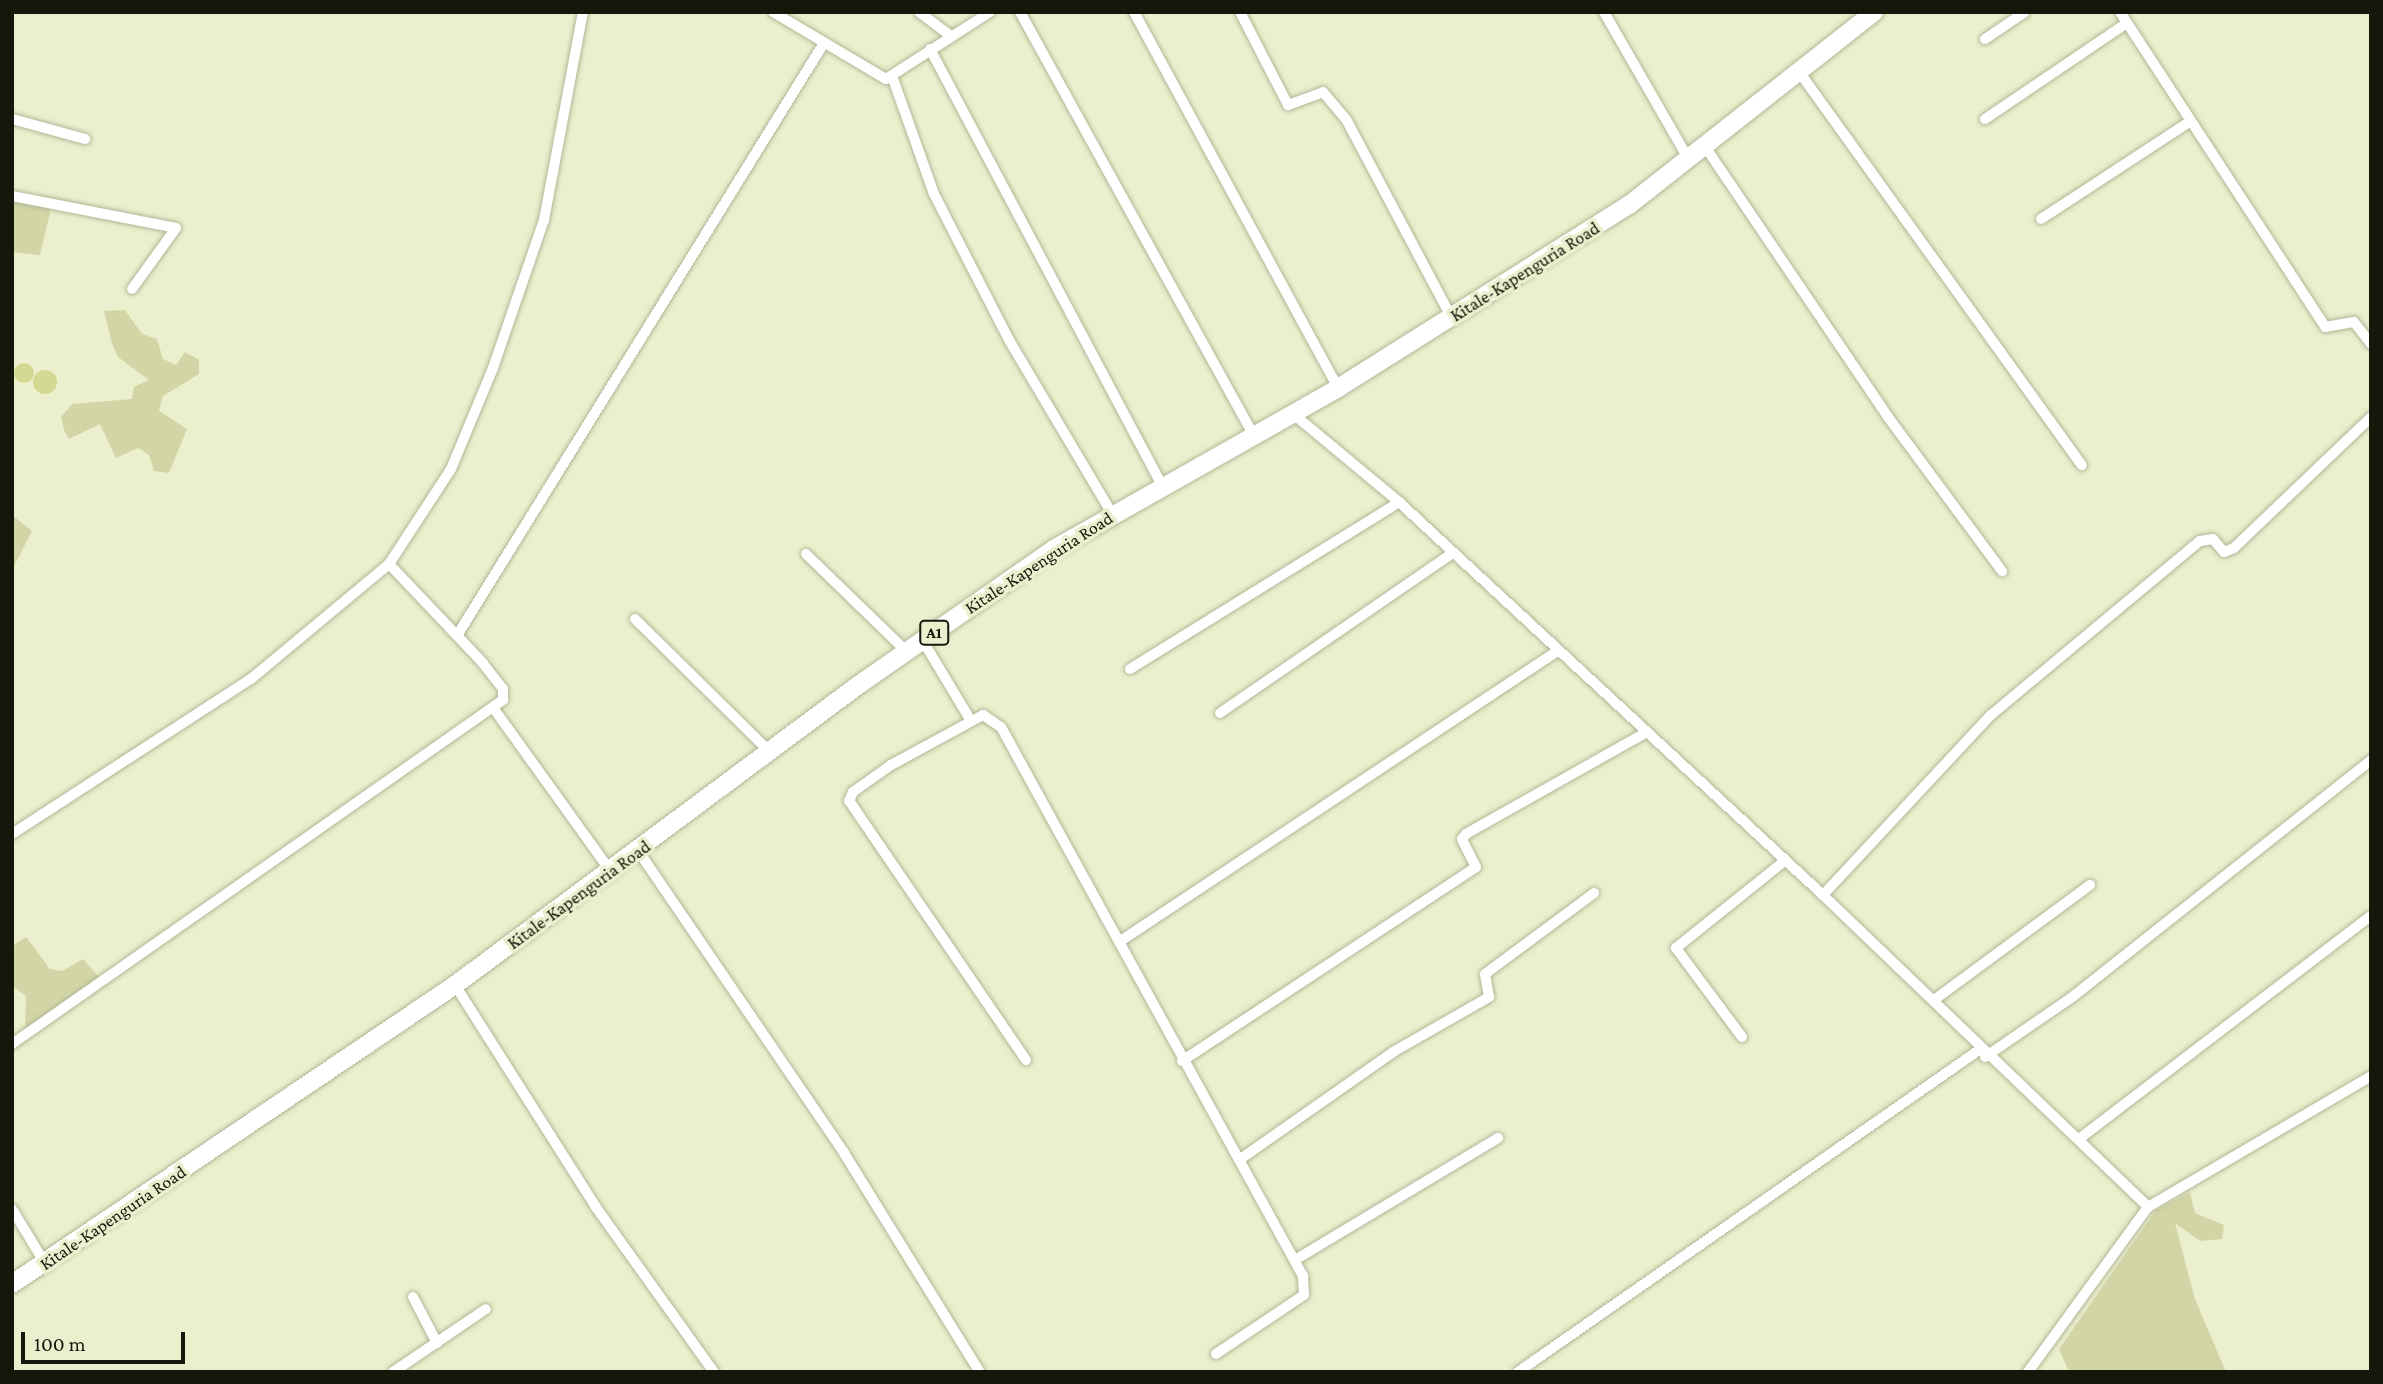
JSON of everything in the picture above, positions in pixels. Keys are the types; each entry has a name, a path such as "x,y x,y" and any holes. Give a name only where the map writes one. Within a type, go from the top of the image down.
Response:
{"highway":[{"name":"Kitale-Kapenguria Road","path":"12,1284 46,1265 455,985 923,641 1113,514 1251,433 1338,388 1452,318 1690,160 1874,12"}],"street":[{"path":"12,834 251,679 389,564 450,469 493,368 544,220 583,12"},
{"path":"773,12 886,79 990,12"},
{"path":"919,12 951,36"},
{"path":"1020,12 1251,433"},
{"path":"1134,12 1338,388"},
{"path":"1240,12 1288,105 1323,92 1339,108 1452,318"},
{"path":"1604,12 1690,160"},
{"path":"1985,38 2025,12"},
{"path":"2120,12 2325,327 2354,322 2371,344"},
{"path":"1985,119 2127,23"},
{"path":"458,634 824,43"},
{"path":"930,49 1163,485"},
{"path":"1800,73 2082,466"},
{"path":"892,76 940,206 1009,340 1113,514"},
{"path":"12,119 85,139"},
{"path":"2041,219 2190,121"},
{"path":"1706,148 1888,417 2002,571"},
{"path":"12,196 176,228 132,289"},
{"path":"1291,412 1399,502 1782,863 1823,895 1934,1000 1982,1053 2079,1139 2148,1207"},
{"path":"1823,895 1991,715 2200,541 2213,539 2224,552 2234,548 2371,417"},
{"path":"1130,668 1399,502"},
{"path":"1220,713 1453,553"},
{"path":"806,554 907,652"},
{"path":"12,1044 494,709 503,689 458,634 389,564"},
{"path":"635,619 770,752"},
{"path":"923,641 971,721"},
{"path":"1119,942 1556,652"},
{"path":"494,709 611,872"},
{"path":"1026,1060 849,801 853,792 891,765 983,715 1001,727 1182,1061 1295,1260 1304,1295 1216,1353"},
{"path":"1182,1061 1476,867 1462,839 1466,834 1645,733"},
{"path":"1518,1372 1982,1053 2071,998 2371,760"},
{"path":"639,852 844,1153 980,1372"},
{"path":"1742,1037 1676,948 1782,863"},
{"path":"1934,1000 2090,886"},
{"path":"1239,1160 1393,1052 1489,997 1485,974 1594,892"},
{"path":"2079,1139 2371,916"},
{"path":"455,985 595,1206 714,1372"},
{"path":"2028,1372 2148,1207 2371,1076"},
{"path":"1295,1260 1498,1138"},
{"path":"12,1209 46,1265"},
{"path":"413,1297 437,1343"},
{"path":"393,1372 486,1309"}],"shaded area":[{"path":"12,200 51,208 40,255 12,252"},
{"path":"125,310 142,334 157,339 163,359 176,365 185,352 199,360 199,374 163,396 159,411 187,429 169,473 154,471 149,455 138,448 116,458 100,424 69,439 64,430 61,417 72,404 132,399 134,387 149,380 118,357 112,344 104,311"},
{"path":"24,363 31,366 34,373 31,380 24,383 17,380 14,373 17,366"},
{"path":"45,370 54,373 57,382 54,391 45,394 36,391 33,382 36,373"},
{"path":"12,515 32,531 12,570"},
{"path":"26,937 50,969 62,971 83,959 99,977 25,1030 26,996 12,986 12,946"},
{"path":"2190,1192 2195,1213 2224,1225 2222,1239 2200,1241 2175,1223 2195,1299 2226,1372 2069,1372 2059,1349 2156,1210"}]}
